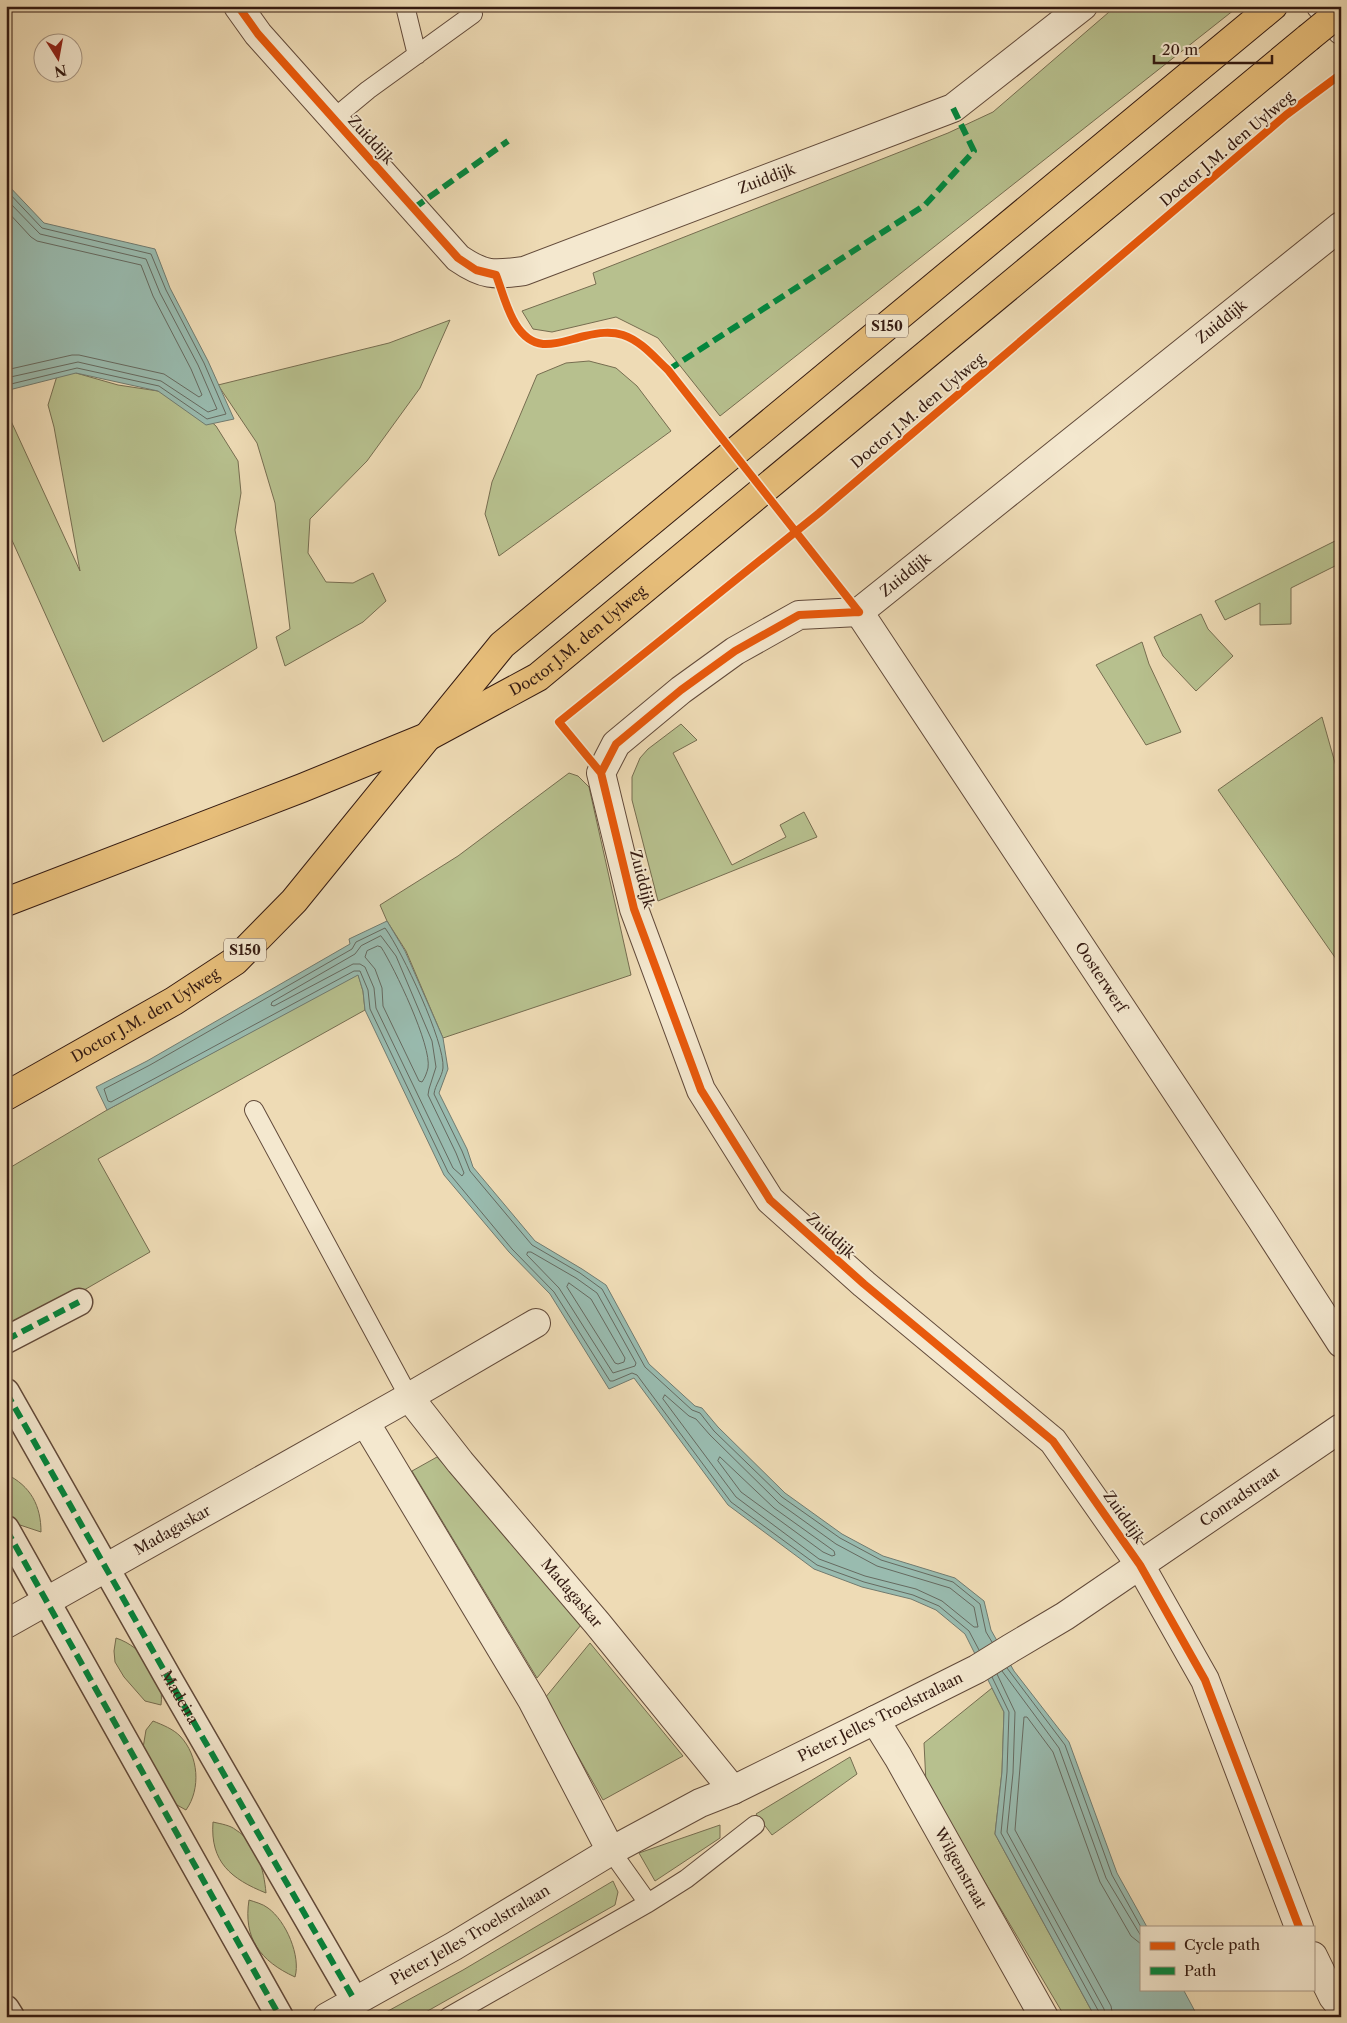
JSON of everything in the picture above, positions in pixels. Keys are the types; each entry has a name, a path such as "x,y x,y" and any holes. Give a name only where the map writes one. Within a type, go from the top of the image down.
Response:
{"main road":[{"name":"Doctor J.M. den Uylweg","path":"6,1096 174,1001 234,961 294,901 502,645 1273,6"},
{"name":"Doctor J.M. den Uylweg","path":"6,902 302,788 427,737 538,677 1341,11"}],"street":[{"name":"Zuiddijk","path":"238,6 258,34 458,258 476,270 496,275 524,271 953,108 1082,6"},
{"path":"1321,6 1341,30"},
{"name":"Zuiddijk","path":"1299,1926 1204,1680 1140,1565 1054,1441 864,1284 770,1200 701,1090 634,909 601,772 616,744 682,690 735,651 799,615 859,612 1341,226"},
{"name":"Oosterwerf","path":"859,612 1341,1343"},
{"path":"6,1340 79,1302"},
{"name":"Madagaskar","path":"6,1624 409,1398 536,1323"},
{"name":"Madeira","path":"6,1392 355,2001"},
{"name":"Madagaskar","path":"409,1398 460,1462 597,1623 733,1790"},
{"path":"365,1422 532,1700 611,1851"},
{"name":"Conradstraat","path":"1140,1565 1340,1430"},
{"path":"6,1529 280,2017"},
{"name":"Pieter Jelles Troelstralaan","path":"327,2017 454,1946 611,1851 700,1803 733,1790 976,1668 1065,1616 1140,1565"},
{"name":"Wilgenstraat","path":"875,1720 898,1757 1044,2017"},
{"path":"1314,1958 1333,1997 1341,2007"},
{"path":"6,2009 11,2017"}],"lane":[{"path":"405,6 417,54"},
{"path":"333,119 417,54 473,14"},
{"path":"254,1110 409,1398"},
{"path":"448,2017 648,1904 686,1879 755,1825"},
{"path":"611,1851 648,1904"}],"green space":[{"path":"1116,6 1239,6 720,416 658,338 616,317 552,332 533,329 522,311 596,284 593,273 948,133 993,112"},
{"path":"450,320 420,388 367,461 310,519 308,553 326,582 353,583 373,573 386,601 363,622 285,666 276,637 290,629 275,503 257,443 218,385 389,343"},
{"path":"589,361 616,368 637,386 671,431 499,556 485,514 492,482 537,375 566,363"},
{"path":"61,363 76,373 118,385 158,391 189,402 216,426 238,461 241,493 235,530 257,648 103,742 6,527 6,381 12,389 11,421 80,571 54,427 48,405"},
{"path":"1341,538 1341,563 1291,588 1291,624 1260,625 1260,603 1225,620 1215,601"},
{"path":"1201,614 1208,629 1233,656 1196,691 1163,656 1154,637"},
{"path":"1142,642 1149,664 1181,732 1146,745 1096,665"},
{"path":"1322,717 1341,784 1341,966 1218,790"},
{"path":"681,724 697,740 673,753 732,865 786,837 780,825 804,812 817,837 658,901 632,800 632,777 640,758 648,749"},
{"path":"569,773 578,776 589,787 631,975 443,1038 406,951 387,921 380,905 458,856"},
{"path":"358,974 363,991 365,1010 98,1159 150,1252 6,1335 6,1170 107,1110"},
{"path":"437,1457 586,1619 537,1678 412,1471"},
{"path":"6,1474 22,1484 33,1498 37,1505 41,1532 20,1525 6,1513"},
{"path":"116,1638 135,1648 150,1664 156,1673 159,1684 161,1705 145,1701 124,1677 115,1662"},
{"path":"590,1643 683,1756 603,1800 545,1698"},
{"path":"992,1688 1004,1712 1002,1772 995,1834 1095,2017 1065,2017 926,1783 924,1743"},
{"path":"153,1721 168,1727 180,1736 191,1753 196,1773 196,1783 191,1802 186,1810 168,1800 143,1748 146,1730"},
{"path":"850,1757 857,1774 772,1835 756,1814"},
{"path":"213,1822 234,1828 249,1842 261,1866 266,1893 243,1882 225,1867 215,1848"},
{"path":"720,1825 720,1838 655,1881 639,1853"},
{"path":"613,1881 618,1892 615,1905 417,2017 377,2017 463,1970"},
{"path":"249,1900 268,1908 281,1921 294,1949 296,1959 295,1977 272,1964 257,1947 249,1926"}],"water":[{"path":"6,183 44,223 155,249 170,288 208,361 234,419 206,425 158,391 76,373 9,390 6,385"},
{"path":"387,921 405,951 443,1038 448,1069 439,1093 467,1149 473,1167 535,1241 606,1285 649,1364 695,1406 702,1408 718,1427 785,1493 842,1534 883,1556 955,1578 984,1601 991,1630 1014,1671 1069,1742 1117,1873 1146,1926 1140,1926 1140,1990 1184,1990 1198,2017 1095,2017 995,1834 1002,1772 1004,1712 965,1634 936,1610 911,1599 862,1587 814,1569 728,1505 634,1378 609,1389 550,1294 509,1252 444,1175 365,1010 363,991 358,975 107,1110 96,1087 147,1061 350,944 349,939"}],"marked path":[{"path":"668,370 925,205 974,151 953,108"},
{"path":"414,208 508,141"},
{"path":"6,1340 79,1302"},
{"path":"6,1392 355,2001"},
{"path":"6,1529 280,2017"},
{"path":"6,2009 11,2017"}],"cycle path":[{"path":"238,6 258,34 458,258 476,270 496,275 512,317 524,335 533,341 543,344 559,343 599,333 623,335 641,345 668,370 859,612"},
{"path":"601,773 559,722 819,513 1286,115 1341,74"},
{"path":"859,612 799,615 735,651 681,690 616,744 601,773 634,909 701,1090 770,1200 864,1284 1053,1441 1140,1565 1205,1680 1299,1926"}]}
